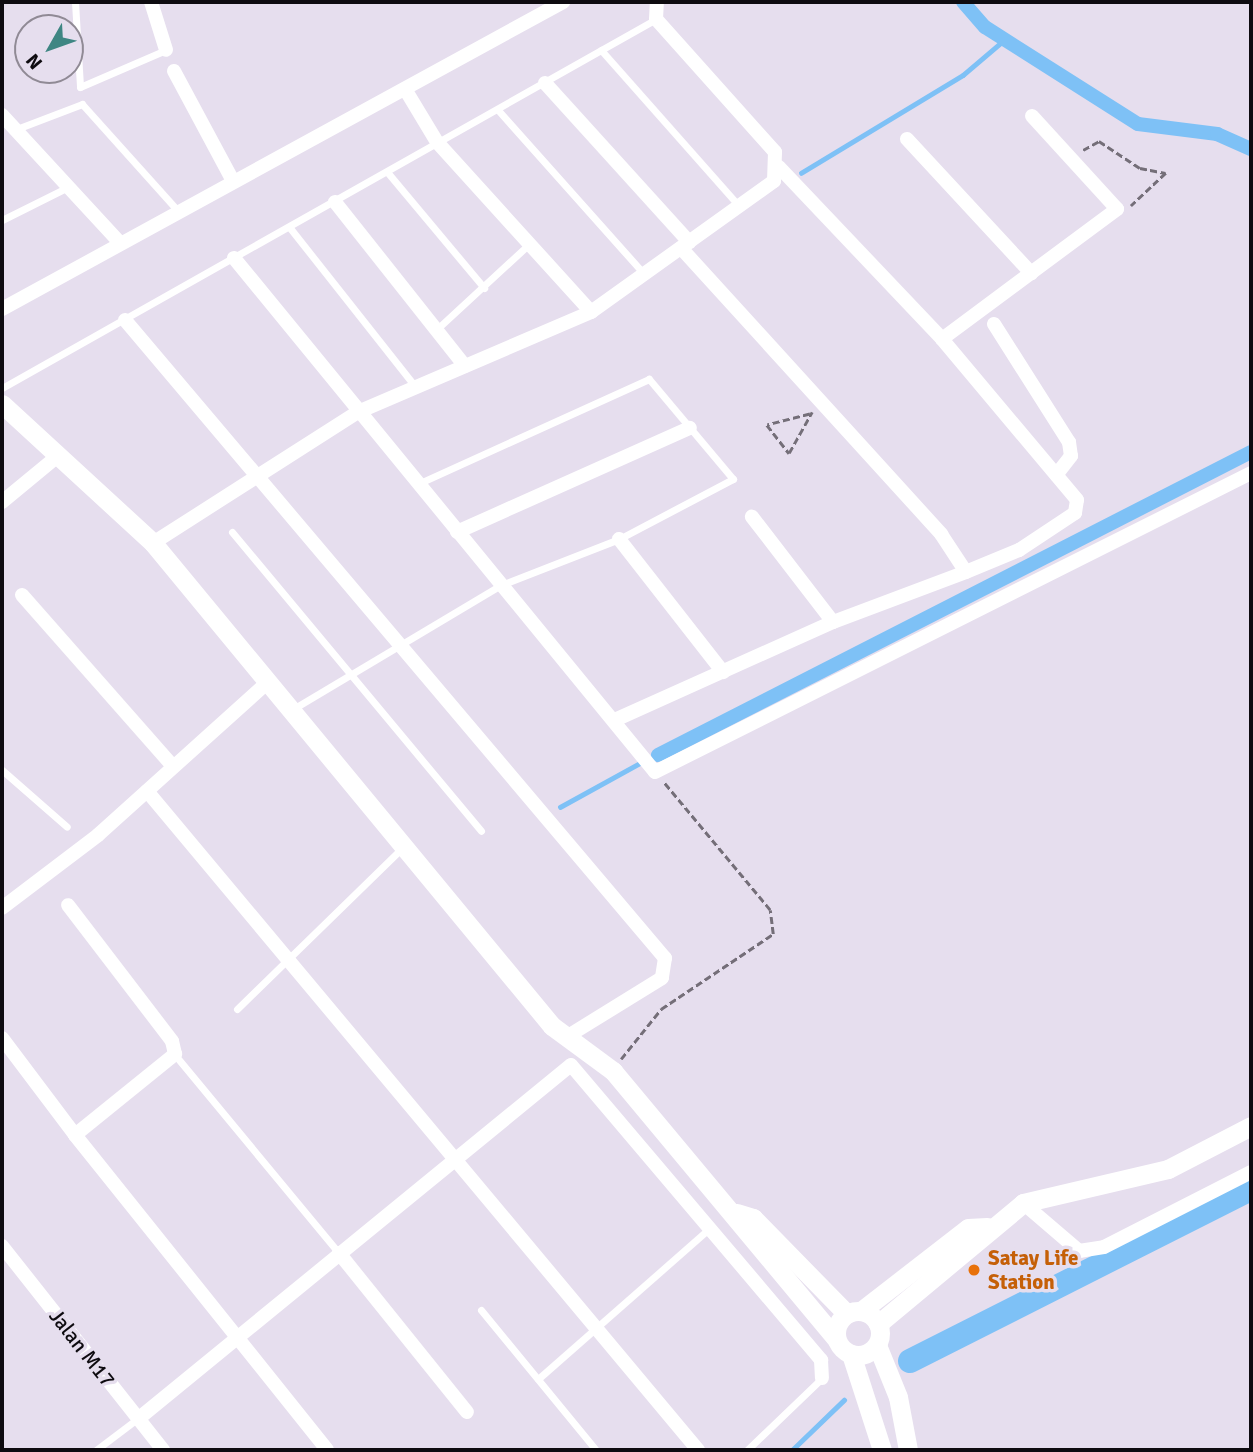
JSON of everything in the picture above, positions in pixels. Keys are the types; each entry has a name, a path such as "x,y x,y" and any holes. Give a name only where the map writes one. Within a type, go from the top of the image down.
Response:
{"street":[{"path":"151,2 166,50"},
{"path":"2,309 405,89 539,7 563,2"},
{"path":"617,719 833,622 1019,550 1075,513 1077,500 942,340 779,167 775,152 656,19 657,2"},
{"path":"174,71 233,181"},
{"path":"545,83 941,534 965,572"},
{"path":"405,89 437,142 591,312"},
{"path":"2,115 6,134 66,188 120,243"},
{"path":"942,340 1117,209 1032,116"},
{"path":"907,139 1031,273"},
{"path":"153,543 358,412 591,312 774,181 779,167"},
{"path":"335,202 465,366"},
{"path":"234,258 417,484 617,719 655,772 1251,472"},
{"path":"125,320 400,641 665,958 662,978 565,1038"},
{"path":"994,324 1069,442 1071,456 1056,475"},
{"path":"2,404 153,543 565,1038 613,1071 737,1213 741,1231 851,1354 882,1450"},
{"path":"457,532 690,428"},
{"path":"2,502 59,455"},
{"path":"752,517 833,622"},
{"path":"620,539 723,672"},
{"path":"22,594 173,766"},
{"path":"2,908 148,791 269,681"},
{"path":"148,791 286,961 454,1155 698,1450"},
{"path":"68,905 172,1041 175,1054 75,1135"},
{"path":"2,1038 75,1135 240,1336 327,1450"},
{"path":"138,1419 454,1155 571,1065 821,1360 822,1378"},
{"path":"908,1450 898,1397 877,1345 878,1324 978,1244 987,1227 1023,1203 1168,1169 1251,1126"},
{"path":"1023,1203 1079,1251 1104,1247 1251,1172"},
{"path":"737,1213 753,1218 854,1312 878,1324"},
{"path":"836,1339 854,1312 968,1228 987,1227"},
{"name":"Jalan M17","path":"2,1246 163,1450"},
{"path":"338,1253 467,1412"},
{"path":"851,1354 866,1354 877,1345"}],"lane":[{"path":"75,2 80,87 166,50"},
{"path":"2,388 388,173 437,142 656,19"},
{"path":"601,50 739,206"},
{"path":"6,134 82,104 178,211"},
{"path":"498,110 644,275"},
{"path":"388,173 484,288"},
{"path":"2,220 66,188"},
{"path":"290,228 415,386"},
{"path":"437,329 530,243"},
{"path":"292,709 345,673 501,585 620,539 733,479 649,379 417,484"},
{"path":"232,532 345,673 481,831"},
{"path":"2,770 67,827"},
{"path":"237,1009 404,845"},
{"path":"175,1054 338,1253"},
{"path":"538,1379 711,1227"},
{"path":"481,1310 596,1450"},
{"path":"747,1450 822,1378"},
{"path":"96,1450 138,1419"}],"path":[{"path":"1073,160 1099,141 1140,168 1166,173 1132,206 1117,209"},
{"path":"810,414 789,453 767,425 789,419 810,414"},
{"path":"613,1071 661,1009 773,934 770,910 655,772"}],"waterway":[{"path":"963,2 985,27 1138,124 1217,134 1251,149"},
{"path":"801,173 963,75 1004,40"},
{"path":"658,755 1251,452"},
{"path":"560,807 640,763"},
{"path":"910,1361 1251,1189"},
{"path":"792,1450 844,1400"}],"place":[{"name":"Satay Life Station","path":"974,1270"}]}
